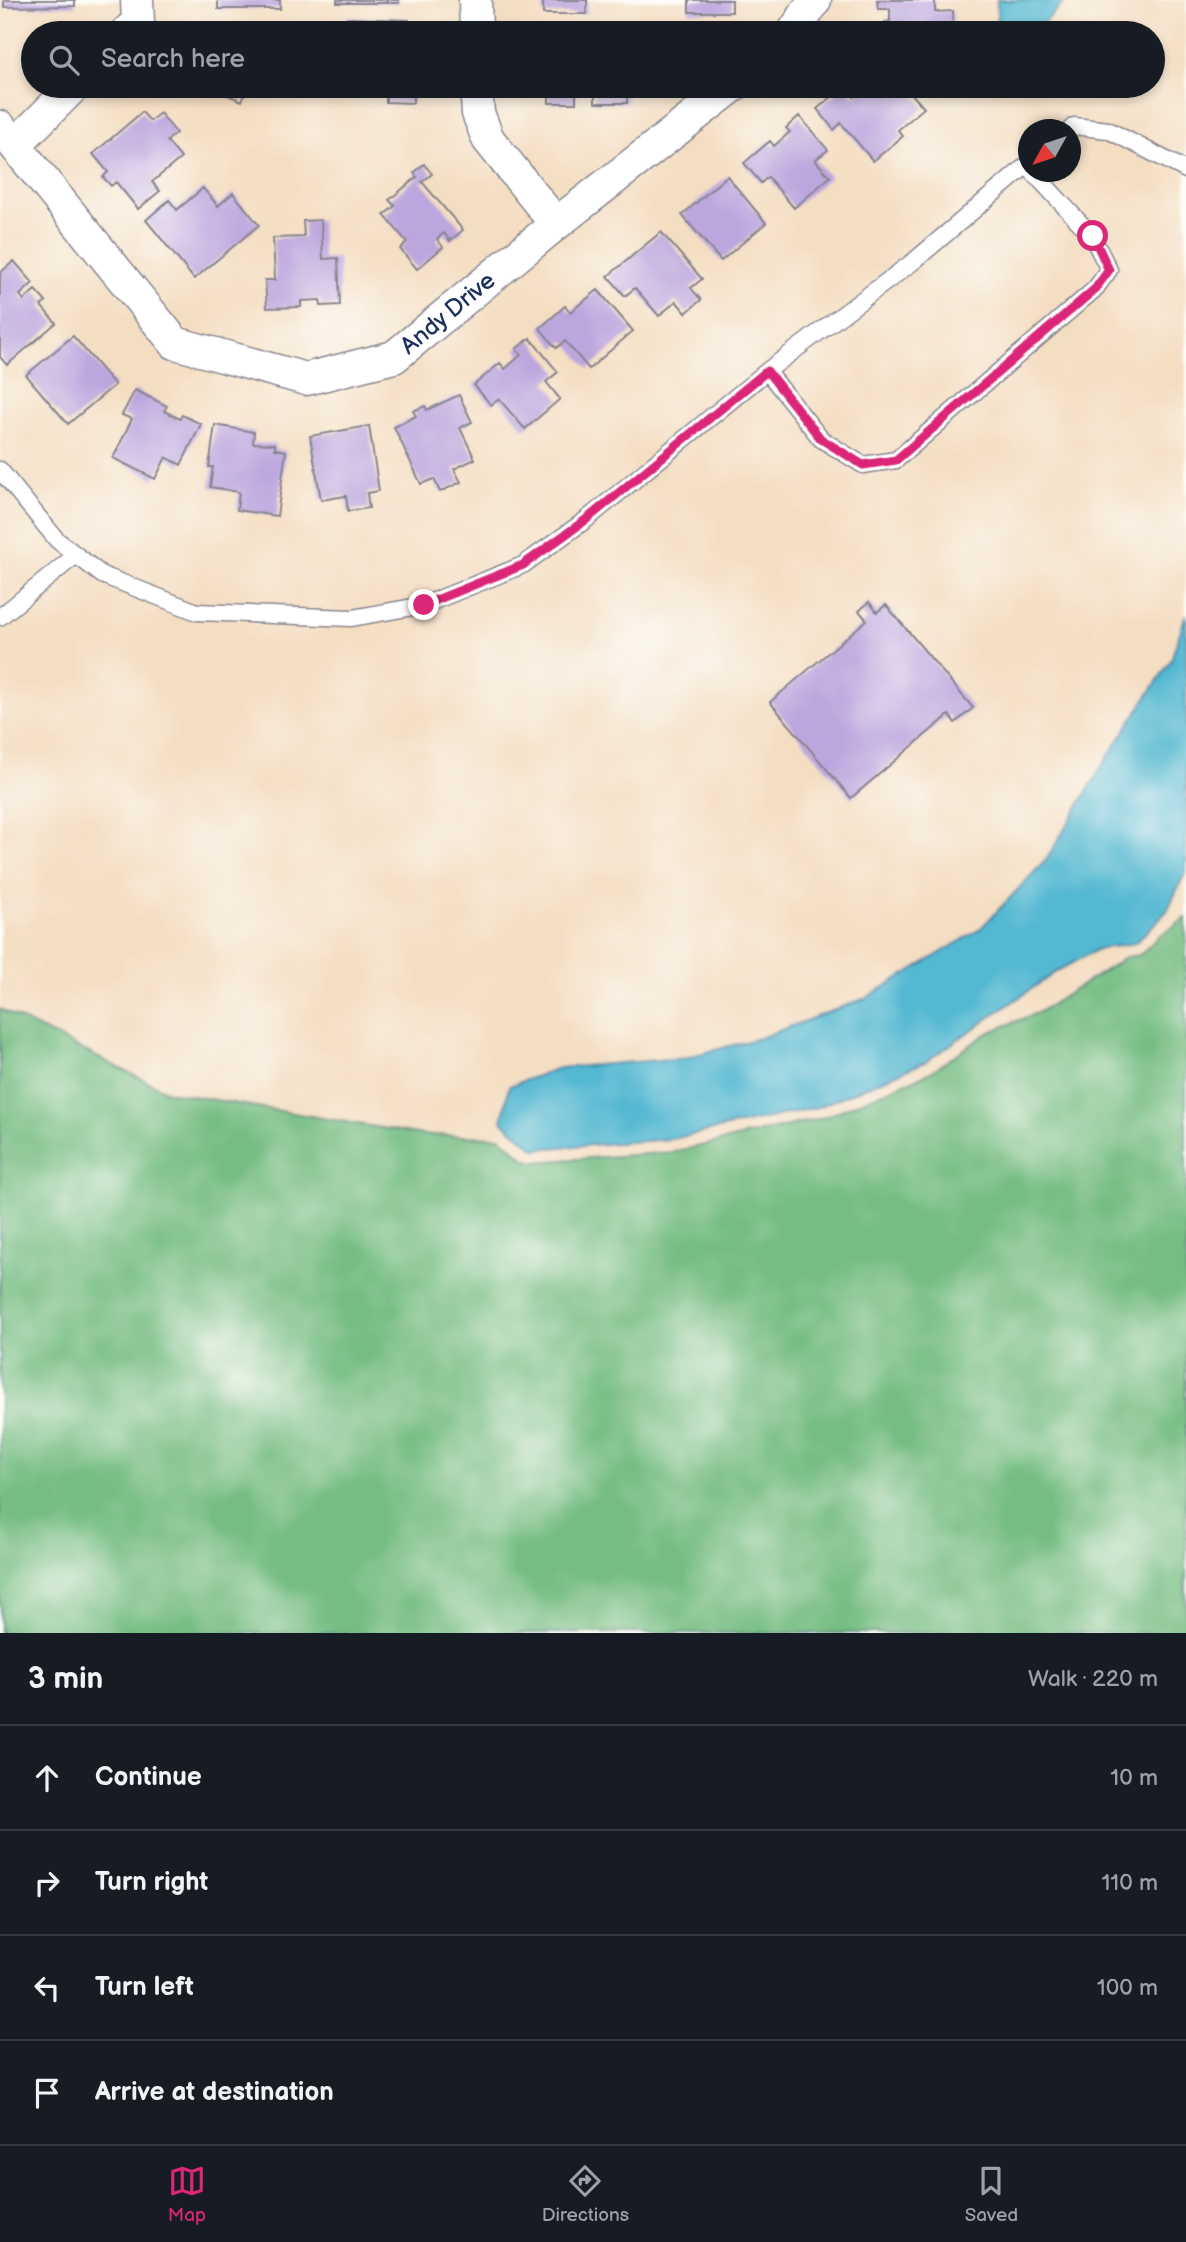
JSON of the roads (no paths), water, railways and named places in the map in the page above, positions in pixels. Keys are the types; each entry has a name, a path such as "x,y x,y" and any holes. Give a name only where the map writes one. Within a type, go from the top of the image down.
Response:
{"street":[{"path":"138,0 138,21"},
{"path":"475,0 476,21"},
{"path":"801,21 815,0"},
{"path":"8,136 58,98"},
{"path":"477,98 478,113 488,139 556,224"},
{"name":"Andy Drive","path":"8,136 175,343 306,379 394,357 556,224 718,98"}],"lane":[{"path":"1081,127 1108,130 1186,170"},
{"path":"0,470 58,540 102,575 197,612 352,618 424,605 523,565 587,519 767,371 914,261 1018,176"},
{"path":"767,371 821,439 863,465 896,460 1095,289 1109,270 1093,236 1043,182"},
{"path":"0,617 76,555"}],"water":[{"path":"997,0 1066,0 1046,21 997,21"},
{"path":"1186,614 1186,871 1167,911 1135,943 1098,949 1059,970 925,1062 818,1107 672,1139 535,1149 502,1121 509,1086 559,1068 684,1058 760,1038 866,998 980,929 1047,859 1107,758 1171,660"}]}
